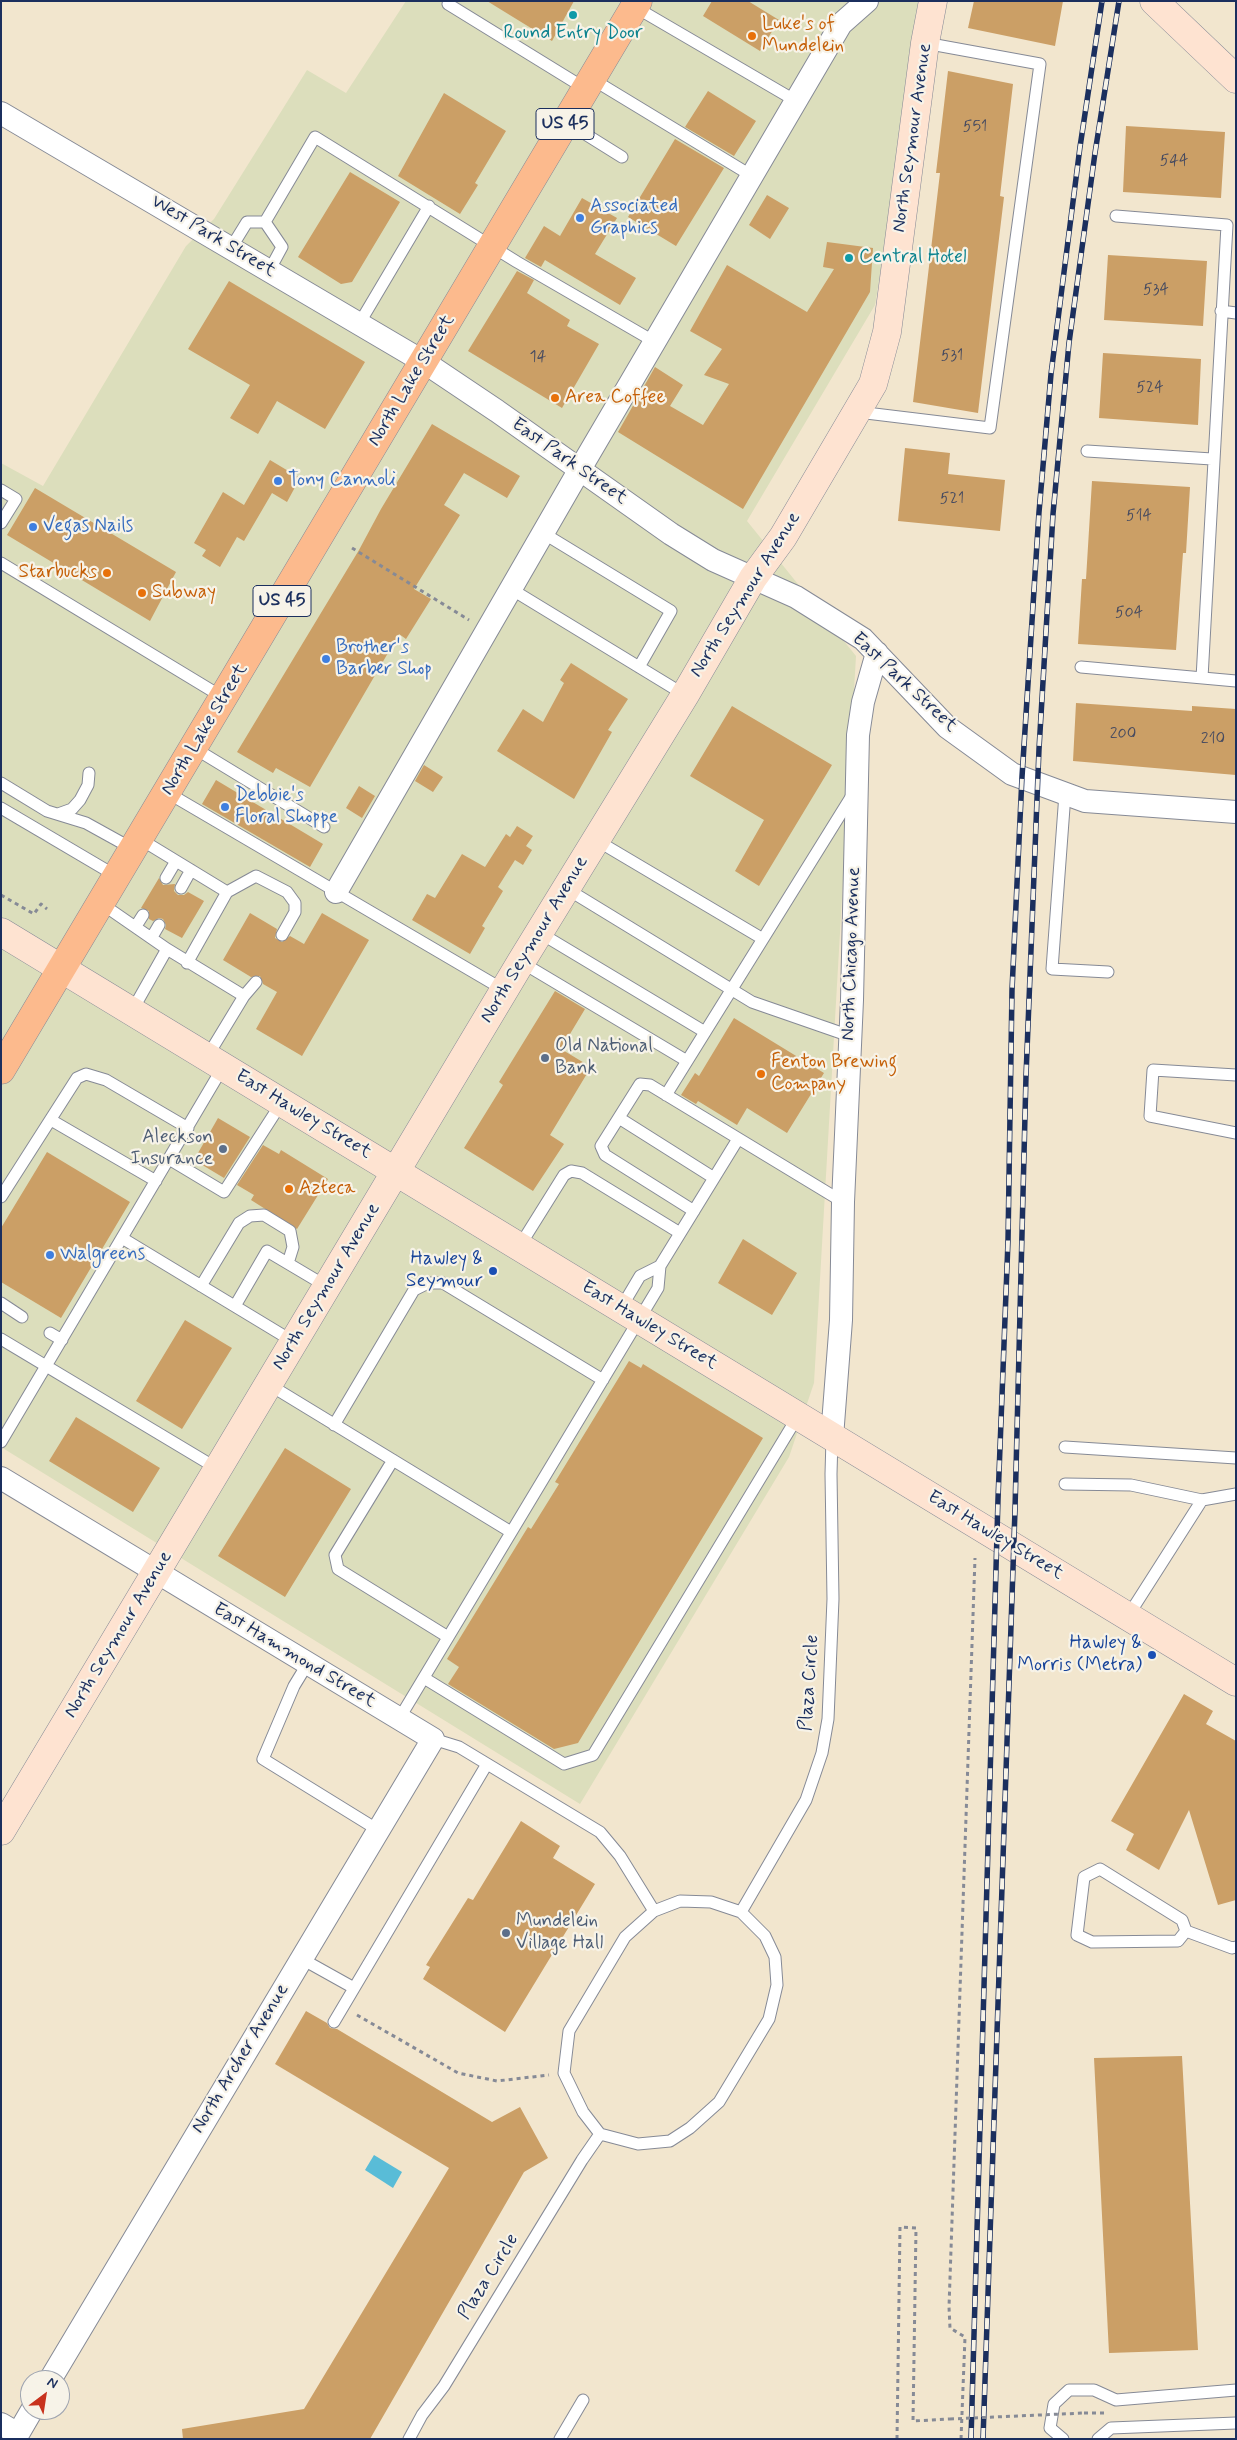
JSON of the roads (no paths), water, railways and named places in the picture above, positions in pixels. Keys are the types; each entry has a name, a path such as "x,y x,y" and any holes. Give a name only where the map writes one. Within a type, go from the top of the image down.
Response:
{"main road":[{"name":"North Lake Street","path":"1,1070 102,904 636,4"}],"street":[{"path":"336,892 580,469 841,24 867,1"},
{"name":"North Seymour Avenue","path":"1,1831 504,990 568,889 753,578 782,537 872,384 887,332 925,43 933,1"},
{"path":"1163,4 1236,79"},
{"name":"West Park Street","path":"1,113 424,362"},
{"name":"East Park Street","path":"424,362 671,534 713,560 796,597 863,639 947,727 1012,774 1085,801 1236,812"},
{"name":"North Chicago Avenue","path":"832,1437 841,1320 843,1202 859,727 863,702 877,653"},
{"name":"East Hawley Street","path":"1,932 1236,1682"},
{"name":"East Hammond Street","path":"1,1478 433,1739"},
{"name":"North Archer Avenue","path":"56,2370 433,1739"},
{"path":"15,2432 24,2420"}],"lane":[{"path":"450,1 448,4 752,176"},
{"path":"636,4 796,101"},
{"path":"856,412 990,428 1040,64 925,43"},
{"path":"566,122 622,157"},
{"path":"265,222 315,137 429,206 492,247 655,342"},
{"path":"359,324 429,206"},
{"path":"1116,216 1227,225 1212,459 1202,678"},
{"path":"231,248 246,222 265,222"},
{"path":"265,222 282,247 269,270"},
{"path":"1221,311 1236,313"},
{"path":"1087,451 1212,459"},
{"path":"1,490 16,499 1,523"},
{"path":"543,533 671,611 639,667"},
{"path":"1,563 224,698"},
{"path":"511,589 685,695"},
{"path":"1081,667 1236,681"},
{"path":"194,748 324,827"},
{"path":"58,814 72,809 80,800 88,785 89,773"},
{"path":"1,783 47,811 86,823 176,861 228,892"},
{"path":"666,1095 857,789"},
{"path":"168,793 504,990"},
{"path":"1065,794 1052,969 1108,972"},
{"path":"1,808 118,876"},
{"path":"596,840 763,939"},
{"path":"166,878 176,861"},
{"path":"181,888 191,870"},
{"path":"187,963 228,892 256,876 287,892 295,903 294,912 282,935"},
{"path":"568,889 752,1002 850,1036"},
{"path":"102,904 187,963 244,996"},
{"path":"136,926 143,915"},
{"path":"152,937 159,925"},
{"path":"540,933 705,1032"},
{"path":"132,1011 167,949"},
{"path":"521,962 687,1061"},
{"path":"1,1442 188,1128 244,996 256,982"},
{"path":"1236,1075 1153,1070 1150,1116 1236,1133"},
{"path":"1,1197 77,1078 86,1074 106,1080 188,1128"},
{"path":"694,1210 605,1155 601,1146 640,1084 650,1085 843,1202"},
{"path":"169,1159 224,1192 282,1102"},
{"path":"619,1118 714,1178"},
{"path":"50,1120 156,1181"},
{"path":"630,1314 658,1288 660,1266 738,1139"},
{"path":"519,1246 564,1175 571,1171 582,1173 680,1233"},
{"path":"201,1286 239,1224 250,1216 264,1215 290,1231 293,1247 288,1263"},
{"path":"122,1238 294,1342"},
{"path":"235,1306 267,1251 327,1287"},
{"path":"399,1719 603,1380 630,1314 640,1276 660,1266"},
{"path":"334,1425 414,1290 428,1283 443,1284 603,1380"},
{"path":"1,1303 22,1316"},
{"path":"50,1333 62,1340"},
{"path":"1,1339 218,1469"},
{"path":"268,1384 511,1532"},
{"path":"424,1678 564,1764 593,1755 798,1416"},
{"name":"Plaza Circle","path":"741,1912 806,1800 822,1753 828,1719 833,1599 832,1437"},
{"path":"1065,1447 1236,1458"},
{"path":"393,1460 335,1555 338,1568 448,1637"},
{"path":"1065,1484 1131,1485 1202,1500 1236,1494"},
{"path":"1128,1616 1202,1500"},
{"path":"308,1663 294,1686 263,1759 378,1830"},
{"path":"433,1739 459,1747 600,1832 620,1856 654,1911"},
{"path":"334,2022 487,1764"},
{"path":"1186,1931 1178,1941 1092,1942 1077,1934 1084,1877 1100,1869 1182,1920 1186,1931 1232,1948 1236,1947"},
{"path":"680,1901 711,1902 741,1912 765,1936 772,1950 775,1957 777,1985 769,2019 719,2102 690,2128 670,2142 638,2144 600,2134 583,2112 564,2073 569,2031 625,1937 654,1911 680,1901"},
{"path":"302,1958 354,1988"},
{"name":"Plaza Circle","path":"409,2439 422,2415 444,2386 582,2160 600,2134"},
{"path":"1063,2439 1050,2428 1054,2404 1069,2390 1094,2390 1116,2400 1236,2390"},
{"path":"560,2439 583,2400"},
{"path":"1098,2439 1111,2428 1236,2423"}],"water":[{"path":"374,2155 402,2172 393,2188 365,2170"}],"railway":[{"path":"971,2439 998,1499 1008,1241 1012,990 1022,777 1039,512 1051,374 1080,147 1102,1"},
{"path":"983,2439 1015,1510 1026,1076 1039,749 1053,514 1069,343 1095,153 1119,1"}],"place":[{"name":"Round Entry Door","path":"573,15"},
{"name":"Luke's of Mundelein","path":"752,36"},
{"name":"Associated Graphics","path":"580,218"},
{"name":"Central Hotel","path":"849,258"},
{"name":"Area Coffee","path":"555,398"},
{"name":"Tony Cannoli","path":"278,481"},
{"name":"Vegas Nails","path":"33,527"},
{"name":"Starbucks","path":"107,573"},
{"name":"Subway","path":"142,593"},
{"name":"Brother's Barber Shop","path":"326,659"},
{"name":"Debbie's Floral Shoppe","path":"225,807"},
{"name":"Old National Bank","path":"545,1058"},
{"name":"Fenton Brewing Company","path":"761,1074"},
{"name":"Aleckson Insurance","path":"223,1149"},
{"name":"Azteca","path":"289,1189"},
{"name":"Walgreens","path":"50,1255"},
{"name":"Hawley & Seymour","path":"493,1271"},
{"name":"Hawley & Morris (Metra)","path":"1152,1655"},
{"name":"Mundelein Village Hall","path":"506,1933"}]}
